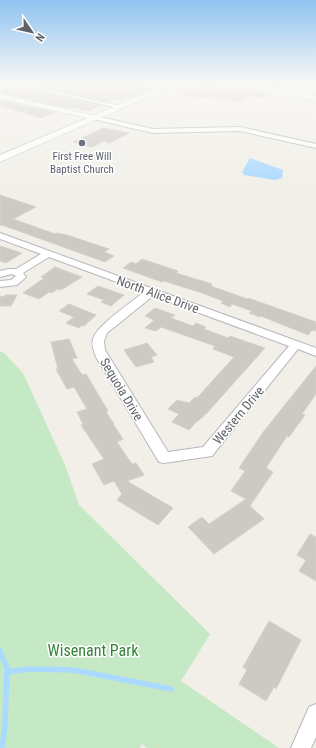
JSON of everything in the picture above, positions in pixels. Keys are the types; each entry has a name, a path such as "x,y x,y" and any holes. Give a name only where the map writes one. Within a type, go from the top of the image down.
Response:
{"main road":[{"path":"0,159 95,118"}],"street":[{"path":"95,118 150,131 240,129 316,146"},
{"name":"North Alice Drive","path":"0,236 316,352"},
{"path":"17,273 48,254"},
{"path":"0,274 10,271 17,273 21,277 17,282 8,285 0,284"},
{"name":"Sequoia Drive","path":"151,292 103,331 99,336 98,342 102,357 164,458"},
{"name":"Western Drive","path":"164,458 207,452 296,345"},
{"path":"301,748 316,714"}],"green space":[{"name":"Wisenant Park","path":"0,351 5,354 23,373 65,465 79,505 210,634 181,681 279,748 147,748 142,744 140,748 0,748"}],"water":[{"path":"250,158 283,170 282,178 275,180 244,175 242,172"}],"building":[{"path":"104,128 129,133 109,143 104,141 92,147 73,142"},
{"path":"0,195 36,207 13,219 55,234 67,235 109,249 104,252 114,256 105,262 2,225 0,226"},
{"path":"0,246 22,253 6,263 0,261"},
{"path":"142,259 178,271 176,273 212,284 211,286 316,322 316,331 312,330 308,335 261,316 260,317 249,313 252,311 232,304 230,307 221,303 223,301 202,293 164,281 162,282 123,268 131,262 136,264"},
{"path":"55,267 82,277 61,290 57,289 52,293 49,292 39,299 23,293 44,278 41,277"},
{"path":"98,286 124,295 111,306 101,302 104,300 87,294"},
{"path":"5,295 17,295 11,306 0,306 0,296 4,297"},
{"path":"69,304 96,315 84,326 82,325 79,328 66,323 74,317 59,311"},
{"path":"155,308 175,315 171,318 193,326 196,323 206,327 204,329 228,338 230,336 265,348 207,413 189,430 172,422 179,414 168,409 177,400 189,403 195,397 197,398 234,357 213,349 215,346 161,327 156,331 145,328 154,320 145,316"},
{"path":"69,339 77,358 72,359 82,375 86,374 108,411 106,412 123,439 117,442 132,464 136,463 144,475 127,481 173,508 158,525 117,500 122,494 114,481 104,485 92,464 104,459 81,425 83,424 77,412 87,409 74,387 67,389 56,369 58,369 51,342"},
{"path":"147,343 157,355 151,357 154,362 136,367 124,350"},
{"path":"316,366 316,394 302,414 305,415 289,437 287,436 266,468 273,472 250,506 264,519 214,554 188,527 202,517 209,524 246,499 231,491 245,471 239,468 264,431"},
{"path":"310,534 316,537 316,581 299,571 306,560 297,555"},
{"path":"269,621 301,640 276,689 274,687 266,701 239,684 247,670 243,667"}],"waterway":[{"path":"0,651 7,668 5,725 2,748"},
{"path":"7,672 29,669 74,670 171,689"}],"place":[{"name":"First Free Will Baptist Church","path":"82,143"}]}
